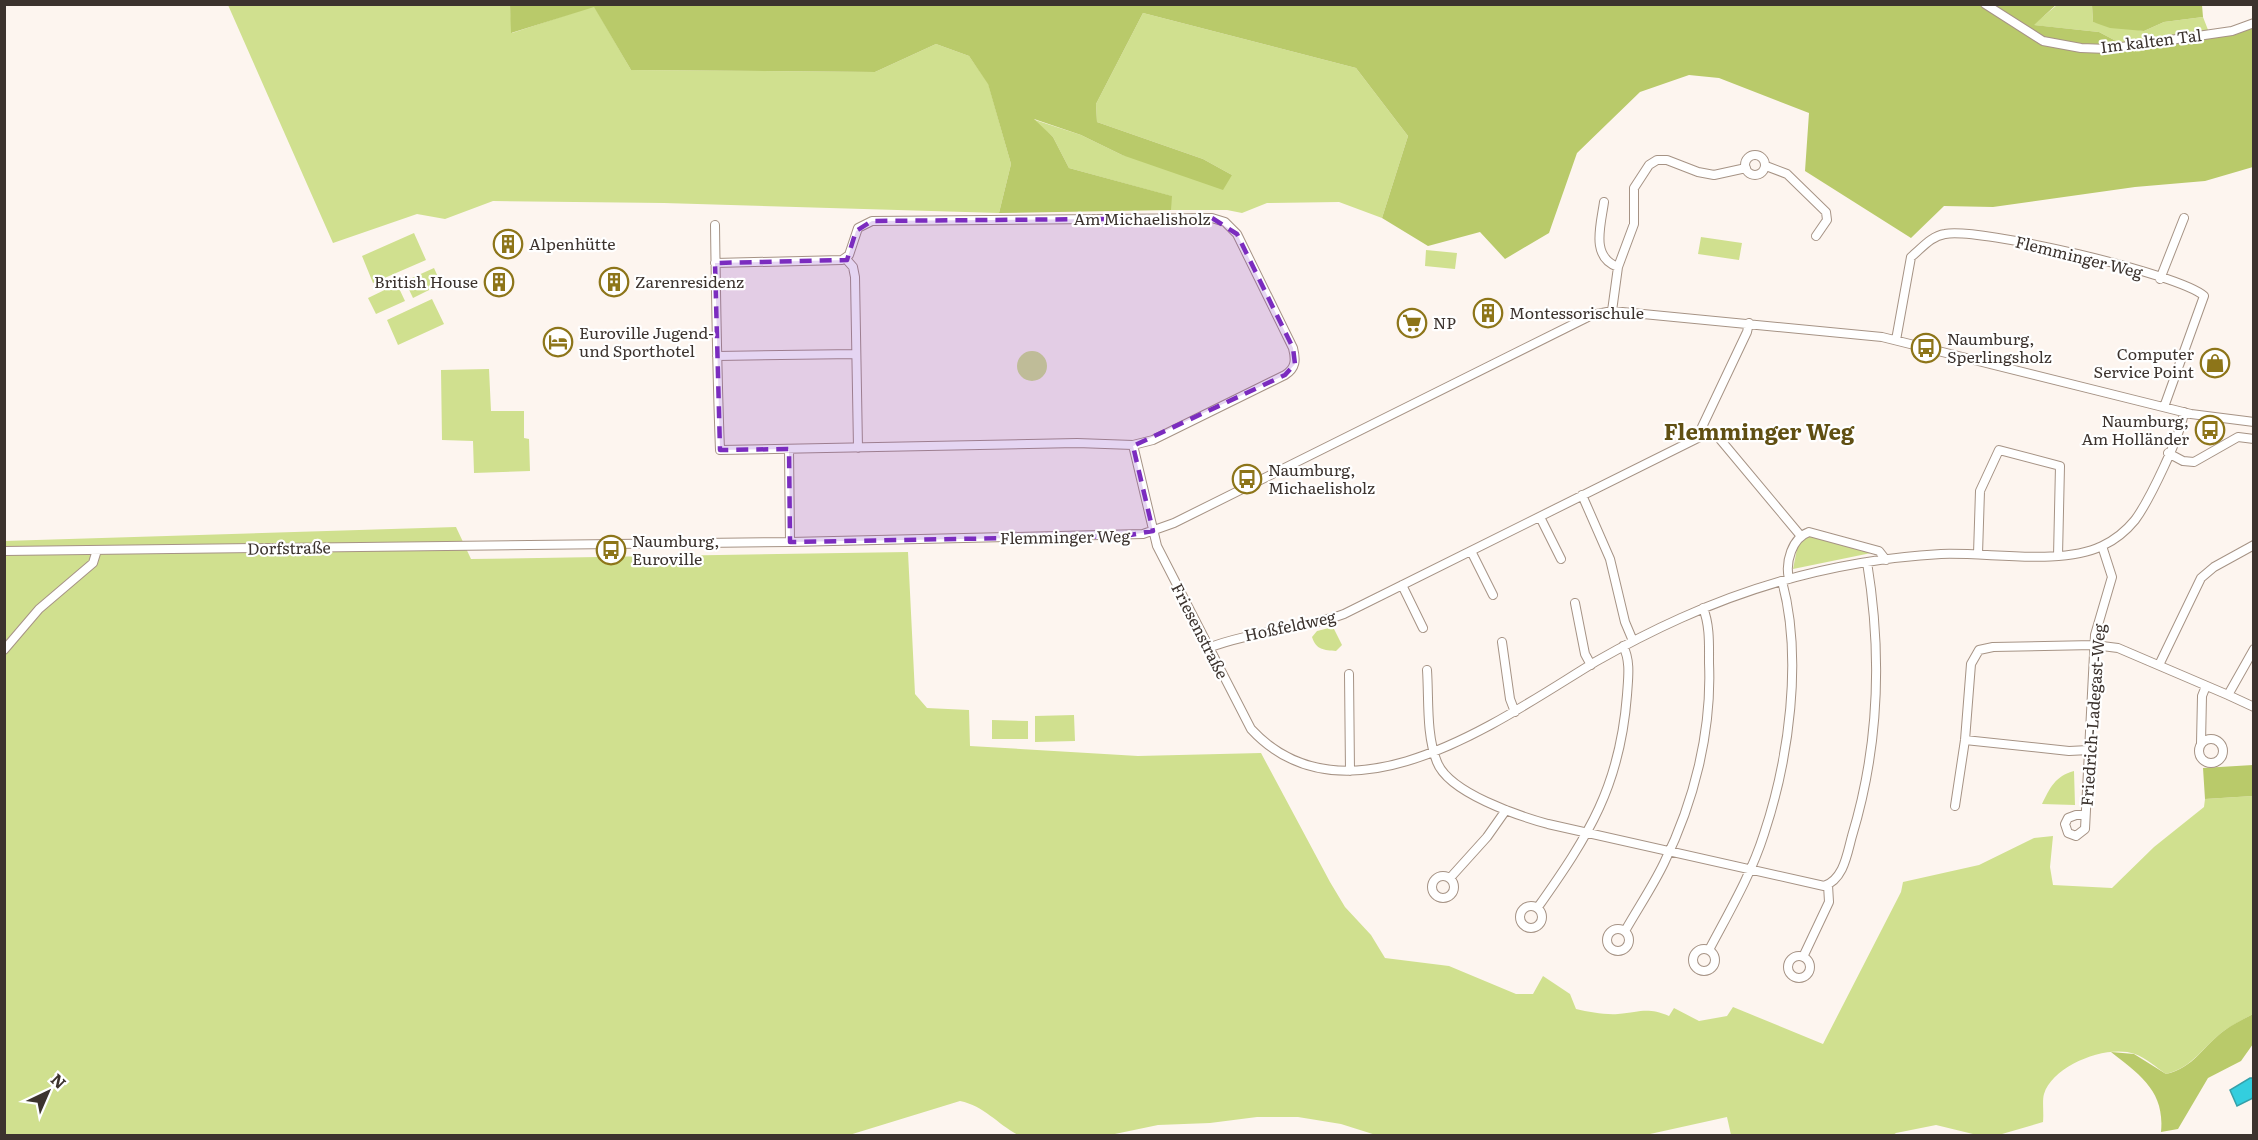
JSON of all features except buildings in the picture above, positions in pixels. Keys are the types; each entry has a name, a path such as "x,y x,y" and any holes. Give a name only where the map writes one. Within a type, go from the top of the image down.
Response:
{"street":[{"name":"Im kalten Tal","path":"1985,4 2043,41 2081,48 2108,49 2232,31 2253,23"},
{"path":"1766,166 1757,176 1751,174 1746,168 1747,160 1755,155 1762,157 1766,166 1787,174 1826,212 1827,220 1816,236"},
{"path":"1612,311 1618,267 1634,224 1634,188 1648,165 1657,160 1667,160 1698,172 1714,175 1746,168"},
{"path":"1604,202 1599,248 1603,258 1618,267"},
{"name":"Am Michaelisholz","path":"715,225 720,450 1100,443 1133,445 1173,431 1285,375 1292,371 1295,364 1293,348 1240,240 1225,222 1198,217 872,221 856,231 846,259"},
{"name":"Flemminger Weg","path":"2160,279 2184,218"},
{"name":"Flemminger Weg","path":"1896,340 1911,257 1932,239 1942,234 1958,234 2027,242 2160,279 2204,296 2164,407"},
{"path":"715,263 846,259 853,267 858,448"},
{"name":"Flemminger Weg","path":"573,544 1124,536 1153,531 1592,315 1612,311 1749,323 1896,340 2184,412 2253,423"},
{"path":"1749,323 1747,332 1702,427 1704,434 1719,438 1800,536"},
{"path":"717,356 856,354"},
{"name":"Friesenstraße","path":"1153,531 1162,557 1251,729 1272,749 1296,762 1322,769 1350,771 1391,765 1434,751 1515,712 1633,641 1703,608 1785,580 1886,560 1978,554 2076,555 2102,546 2122,534 2136,519 2180,429 2184,412"},
{"name":"Hoßfeldweg","path":"1208,648 1234,638 1333,618 1704,434"},
{"path":"2168,453 2183,461 2194,462 2238,437 2253,439"},
{"path":"1133,445 1153,531"},
{"path":"789,449 790,542"},
{"path":"1978,554 1980,491 1999,450 2060,466 2058,556"},
{"path":"1582,495 1610,559 1625,622 1633,641"},
{"path":"1540,517 1561,559"},
{"path":"1709,950 1750,870 1772,808 1787,732 1791,662 1785,580 1792,551 1800,536 1809,532 1819,532 1879,551 1886,560"},
{"name":"Dorfstraße","path":"4,551 573,544"},
{"path":"2159,665 2201,578 2214,567 2253,545"},
{"name":"Friedrich-Ladegast-Weg","path":"2085,815 2094,645 2100,613 2112,577 2102,546"},
{"path":"4,650 39,609 93,563 97,550"},
{"path":"1471,550 1493,595"},
{"path":"1427,670 1434,751 1443,772 1471,792 1506,810 1588,834 1815,885 1828,885 1839,874 1852,838 1864,790 1874,732 1876,649 1868,562"},
{"path":"1402,585 1423,628"},
{"path":"1575,603 1585,654 1591,665"},
{"path":"1625,931 1669,852 1696,775 1705,732 1710,672 1706,618 1703,608"},
{"path":"1502,642 1510,699 1515,712"},
{"path":"1955,806 1965,740 1971,664 1979,650 1993,647 2094,645 2118,648 2253,707"},
{"path":"1538,907 1588,834 1607,789 1620,745 1628,677 1628,658 1623,646"},
{"path":"2228,695 2253,649"},
{"path":"1349,674 1350,771"},
{"path":"2202,743 2202,696 2206,686"},
{"path":"1965,740 2069,751 2089,750"},
{"path":"1450,878 1487,837 1506,810"},
{"path":"1803,957 1829,902 1828,885"}],"highlighted area":[{"path":"1212,218 1237,234 1293,348 1295,364 1285,375 1133,446 1153,531 1124,536 790,542 789,449 720,450 715,263 847,260 856,231 872,221"}],"green space":[{"path":"2057,4 2034,25 2099,32 2137,52 2253,22 2253,167 2205,181 2135,187 1993,207 1944,206 1911,238 1805,171 1809,113 1719,78 1689,75 1640,92 1577,153 1549,233 1505,259 1480,232 1428,246 1382,218 1408,136 1356,68 1143,13 1096,104 1097,122 1203,159 1232,175 1223,190 1122,155 1081,135 1034,119 1053,137 1069,168 1172,196 1171,210 999,213 1011,164 988,84 969,56 936,44 875,72 631,70 594,7 511,33 510,5"},
{"path":"228,5 510,5 512,33 594,6 631,70 875,72 936,44 969,56 988,83 1011,164 999,213 664,203 493,201 445,219 417,214 333,243"},
{"path":"2057,5 2092,5 2093,22 2144,31 2164,22 2203,17 2210,35 2137,52 2099,32 2033,25"},
{"path":"2092,5 2202,5 2203,17 2164,22 2144,31 2110,28 2093,22"},
{"path":"1143,13 1356,68 1408,136 1382,218 1339,202 1267,203 1242,213 1227,210 1171,210 1171,196 1069,168 1053,137 1032,119 1081,135 1122,155 1232,175 1203,159 1097,122 1096,104"},
{"path":"414,233 426,260 373,283 362,256"},
{"path":"1701,237 1742,243 1739,260 1698,254"},
{"path":"1426,250 1457,253 1455,269 1425,266"},
{"path":"434,268 441,284 413,298 405,281"},
{"path":"397,284 405,301 376,314 368,298"},
{"path":"432,299 444,324 398,345 387,320"},
{"path":"1032,351 1043,355 1047,366 1043,377 1032,381 1021,377 1017,366 1021,355"},
{"path":"489,369 491,411 524,411 524,438 529,439 530,471 474,473 473,441 442,440 441,370"},
{"path":"456,527 471,559 908,552 915,694 927,708 969,710 970,746 1138,756 1261,753 1345,907 1371,935 1385,958 1449,966 1516,994 1533,994 1543,976 1570,994 1576,1009 1597,1013 1618,1014 1649,1011 1669,1016 1674,1008 1699,1021 1727,1016 1733,1007 1823,1044 1901,892 1903,882 1979,865 2034,838 2053,836 2050,867 2053,885 2112,888 2154,847 2204,807 2205,799 2253,796 2253,1014 2217,1036 2184,1066 2166,1074 2135,1054 2110,1052 2082,1059 2058,1074 2049,1084 2043,1097 2043,1122 2002,1134 1973,1134 1936,1125 1893,1135 1731,1135 1727,1117 1641,1136 1379,1136 1341,1124 1298,1117 1257,1117 1210,1123 1158,1125 1110,1135 1020,1136 984,1111 960,1101 846,1136 5,1135 4,541"},
{"path":"1809,535 1871,550 1871,553 1793,569 1798,544"},
{"path":"1333,627 1342,645 1336,651 1318,647 1312,637 1317,631"},
{"path":"1074,715 1075,741 1035,742 1035,716"},
{"path":"992,720 1028,721 1028,739 992,739"},
{"path":"2253,765 2253,796 2205,799 2203,768"},
{"path":"2074,771 2075,805 2042,804 2058,779"},
{"path":"2253,1014 2253,1044 2241,1061 2208,1078 2178,1129 2161,1132 2159,1105 2155,1095 2132,1068 2111,1052 2134,1054 2166,1074 2184,1067 2217,1036"}],"water":[{"path":"2253,1078 2253,1098 2237,1106 2230,1090"}],"place":[{"name":"Alpenhütte","path":"508,244"},
{"name":"British House","path":"499,282"},
{"name":"Zarenresidenz","path":"614,282"},
{"name":"Montessorischule","path":"1488,313"},
{"name":"NP","path":"1412,323"},
{"name":"Euroville Jugend- und Sporthotel","path":"558,342"},
{"name":"Naumburg, Sperlingsholz","path":"1926,348"},
{"name":"Computer Service Point","path":"2215,363"},
{"name":"Naumburg, Am Holländer","path":"2210,430"},
{"name":"Naumburg, Michaelisholz","path":"1247,479"},
{"name":"Naumburg, Euroville","path":"611,550"}],"district":[{"name":"Flemminger Weg","path":"1759,432"}]}
